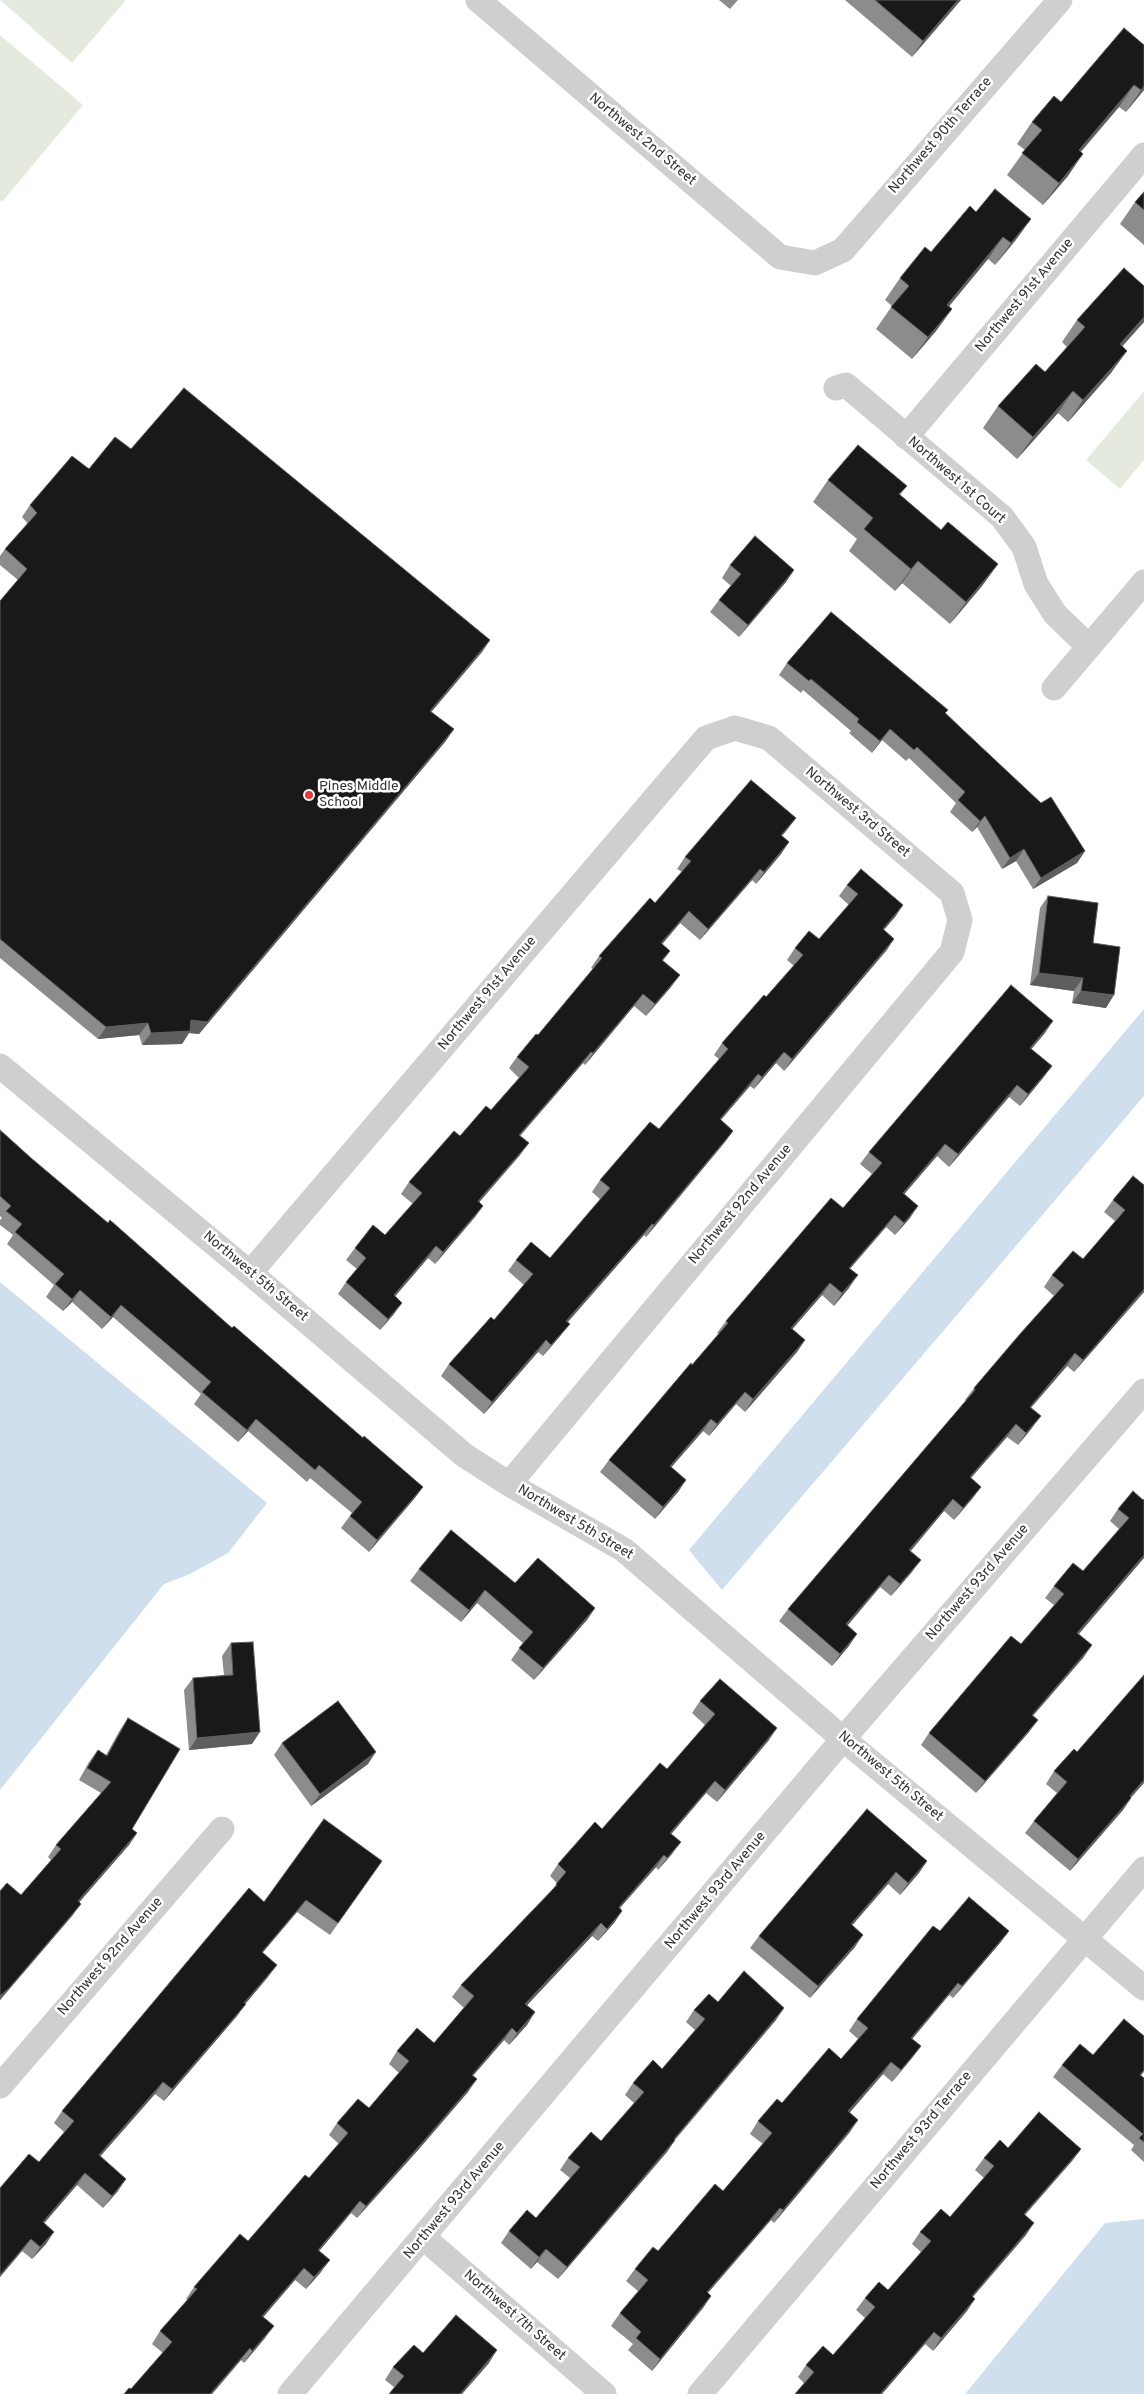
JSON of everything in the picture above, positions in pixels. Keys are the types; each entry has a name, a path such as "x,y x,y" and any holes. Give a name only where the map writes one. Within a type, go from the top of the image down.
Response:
{"street":[{"name":"Northwest 2nd Street","path":"478,0 780,257 815,263"},
{"name":"Northwest 90th Terrace","path":"815,263 843,250 1060,0"},
{"name":"Northwest 91st Avenue","path":"906,438 1144,155"},
{"name":"Northwest 1st Court","path":"836,388 846,385 906,438 1002,517 1024,547 1036,584 1056,614 1089,646"},
{"path":"1054,688 1144,582"},
{"name":"Northwest 91st Avenue","path":"250,1273 706,738 735,728"},
{"name":"Northwest 3rd Street","path":"735,728 768,738 952,894 960,920"},
{"name":"Northwest 92nd Avenue","path":"509,1484 952,952 960,920"},
{"name":"Northwest 5th Street","path":"0,1066 250,1273 464,1455 509,1484 624,1550 843,1739 1144,1988"},
{"name":"Northwest 93rd Avenue","path":"290,2394 424,2238 843,1739 1144,1391"},
{"name":"Northwest 92nd Avenue","path":"0,2086 222,1829"},
{"name":"Northwest 93rd Terrace","path":"700,2394 1144,1869"},
{"name":"Northwest 7th Street","path":"424,2238 604,2394"}],"shaded area":[{"path":"0,0 126,0 72,63"},
{"path":"0,35 83,105 2,202 0,200"},
{"path":"1144,391 1144,460 1120,489 1086,460"}],"water":[{"path":"1144,1009 1144,1096 722,1590 689,1550"},
{"path":"0,1282 267,1503 228,1553 190,1574 164,1584 0,1790"},
{"path":"1144,2219 1144,2394 965,2394 1105,2223"}],"building":[{"path":"875,0 958,0 923,41"},
{"path":"1124,28 1144,45 1144,86 1141,90 1134,85 1079,150 1083,154 1059,183 1022,153 1042,130 1032,122 1054,96 1061,102"},
{"path":"995,189 1031,219 1011,243 1003,237 947,305 952,309 928,337 891,307 909,286 900,278 925,247 931,252 970,206 976,212"},
{"path":"1144,192 1144,210 1135,202"},
{"path":"1124,268 1144,286 1144,317 1120,344 1127,351 1083,400 1073,391 1033,437 998,406 1036,364 1045,372 1085,327 1077,320"},
{"name":"Pines Middle School","path":"184,388 490,640 430,711 454,729 207,1022 191,1020 190,1031 151,1033 148,1023 106,1027 0,939 0,601 27,569 5,549 37,513 30,505 72,456 89,469 115,437 131,449"},
{"path":"858,445 907,486 899,494 941,530 948,522 998,564 966,602 918,561 911,569 864,529 873,518 828,480"},
{"path":"755,536 794,570 748,625 719,600 741,574 730,565"},
{"path":"831,612 948,710 945,713 1041,803 1051,797 1085,851 1041,878 1024,849 1010,858 985,816 980,821 958,800 965,792 917,747 914,750 890,729 880,741 857,722 859,719 811,679 809,681 787,663"},
{"path":"751,780 796,818 781,835 789,842 764,872 760,869 708,929 689,911 661,943 670,951 662,960 680,975 655,1004 643,994 519,1135 529,1143 478,1201 483,1206 443,1252 436,1246 394,1295 402,1303 388,1319 346,1282 366,1258 355,1248 373,1225 385,1235 422,1193 409,1182 454,1131 460,1136 486,1106 491,1110 529,1067 517,1057 536,1034 538,1035 602,958 599,956 650,898 655,903 691,861 685,857"},
{"path":"861,869 903,905 883,929 894,939 792,1059 784,1052 762,1077 758,1074 720,1119 733,1131 654,1225 652,1224 566,1321 570,1324 551,1345 546,1340 492,1402 449,1364 491,1317 494,1320 533,1274 516,1260 531,1242 550,1258 610,1188 600,1180 650,1122 659,1129 728,1049 722,1043 764,995 766,997 803,955 795,948 809,931 819,939 858,894 847,885"},
{"path":"1048,896 1098,903 1093,943 1120,947 1114,995 1081,991 1083,978 1039,973"},
{"path":"1011,985 1053,1021 1030,1048 1052,1066 1028,1094 1017,1085 958,1154 945,1144 903,1193 918,1206 904,1223 895,1215 849,1268 858,1275 842,1293 830,1283 791,1328 805,1340 753,1399 745,1392 717,1424 711,1419 670,1466 686,1480 663,1507 609,1460 691,1363 692,1365 728,1323 726,1321 831,1198 843,1208 882,1163 869,1152"},
{"path":"0,1130 108,1223 110,1220 232,1328 234,1326 363,1438 364,1436 423,1487 377,1540 350,1516 362,1502 319,1465 315,1470 256,1419 247,1430 202,1392 211,1382 121,1305 111,1317 80,1290 72,1299 55,1284 64,1274 15,1232 22,1224 6,1211 11,1206 0,1196"},
{"path":"1133,1176 1144,1185 1144,1289 1083,1360 1075,1353 1030,1407 1041,1416 1026,1433 1016,1424 970,1477 981,1487 963,1508 953,1499 909,1550 921,1560 900,1584 889,1575 846,1624 857,1634 840,1654 788,1609 975,1390 974,1388 1020,1334 1064,1285 1052,1275 1073,1251 1083,1259 1125,1210 1113,1200"},
{"path":"1133,1491 1144,1499 1144,1555 1077,1633 1092,1645 1032,1715 1038,1720 985,1781 929,1733 1011,1636 1021,1644 1064,1594 1054,1586 1073,1563 1083,1571 1129,1518 1118,1509"},
{"path":"451,1530 515,1583 538,1558 595,1608 543,1668 519,1648 533,1632 485,1590 469,1610 419,1569"},
{"path":"253,1642 260,1732 197,1738 193,1678 233,1675 231,1643"},
{"path":"1144,1675 1144,1780 1130,1796 1131,1798 1078,1859 1034,1821 1067,1782 1054,1771 1074,1749 1077,1752"},
{"path":"720,1679 777,1728 725,1790 715,1781 670,1833 681,1842 667,1858 664,1855 619,1907 622,1911 607,1929 601,1923 525,2004 535,2012 517,2033 512,2028 472,2075 477,2079 428,2136 366,2206 360,2201 318,2250 330,2260 314,2277 304,2268 262,2316 274,2326 252,2351 250,2348 210,2394 124,2394 129,2388 131,2389 172,2342 160,2331 197,2289 194,2287 240,2234 248,2241 305,2175 309,2178 348,2133 337,2123 358,2099 369,2108 409,2061 397,2051 417,2028 434,2043 474,1996 461,1985 557,1885 566,1872 558,1864 595,1822 602,1829 660,1763 667,1769 715,1714 700,1701"},
{"path":"338,1701 376,1752 320,1794 282,1743"},
{"path":"128,1718 180,1749 132,1829 137,1833 78,1901 81,1904 10,1987 0,1996 0,1891 7,1883 21,1895 61,1849 56,1845 111,1782 87,1768 98,1750 107,1756"},
{"path":"867,1809 927,1861 908,1883 896,1872 851,1924 863,1935 818,1986 759,1936"},
{"path":"324,1819 382,1861 338,1923 306,1900 262,1952 277,1965 244,2003 246,2004 172,2089 163,2082 99,2155 126,2179 112,2196 85,2173 43,2222 54,2232 40,2247 31,2239 0,2275 0,2188 29,2154 39,2162 74,2121 62,2111 249,1888 264,1902"},
{"path":"969,1897 1009,1931 962,1986 958,1983 911,2038 921,2046 901,2070 891,2062 848,2111 858,2120 783,2210 780,2208 707,2292 711,2296 660,2359 636,2338 641,2332 620,2313 648,2280 635,2269 653,2247 658,2251 715,2184 723,2191 772,2133 758,2121 777,2099 782,2103 829,2048 841,2059 868,2028 857,2019 933,1926 940,1931"},
{"path":"744,1971 784,2008 567,2267 546,2249 539,2257 509,2231 527,2210 536,2218 580,2167 568,2158 591,2132 601,2141 644,2092 633,2083 653,2060 662,2069 705,2019 694,2010 709,1994 718,2002"},
{"path":"1124,2019 1144,2036 1144,2070 1140,2075 1144,2078 1144,2142 1139,2138 1143,2134 1062,2065 1080,2044 1093,2055"},
{"path":"1039,2112 1081,2149 1024,2214 1034,2223 972,2296 975,2299 941,2338 934,2332 880,2394 795,2394 814,2372 806,2365 823,2346 833,2355 875,2307 865,2298 879,2282 888,2290 931,2241 920,2232 941,2209 950,2217 994,2166 984,2158 1000,2140 1008,2148"},
{"path":"456,2315 497,2350 460,2394 389,2394 404,2376 393,2367 414,2345 423,2353"}],"place":[{"name":"Pines Middle School","path":"309,795"}]}
